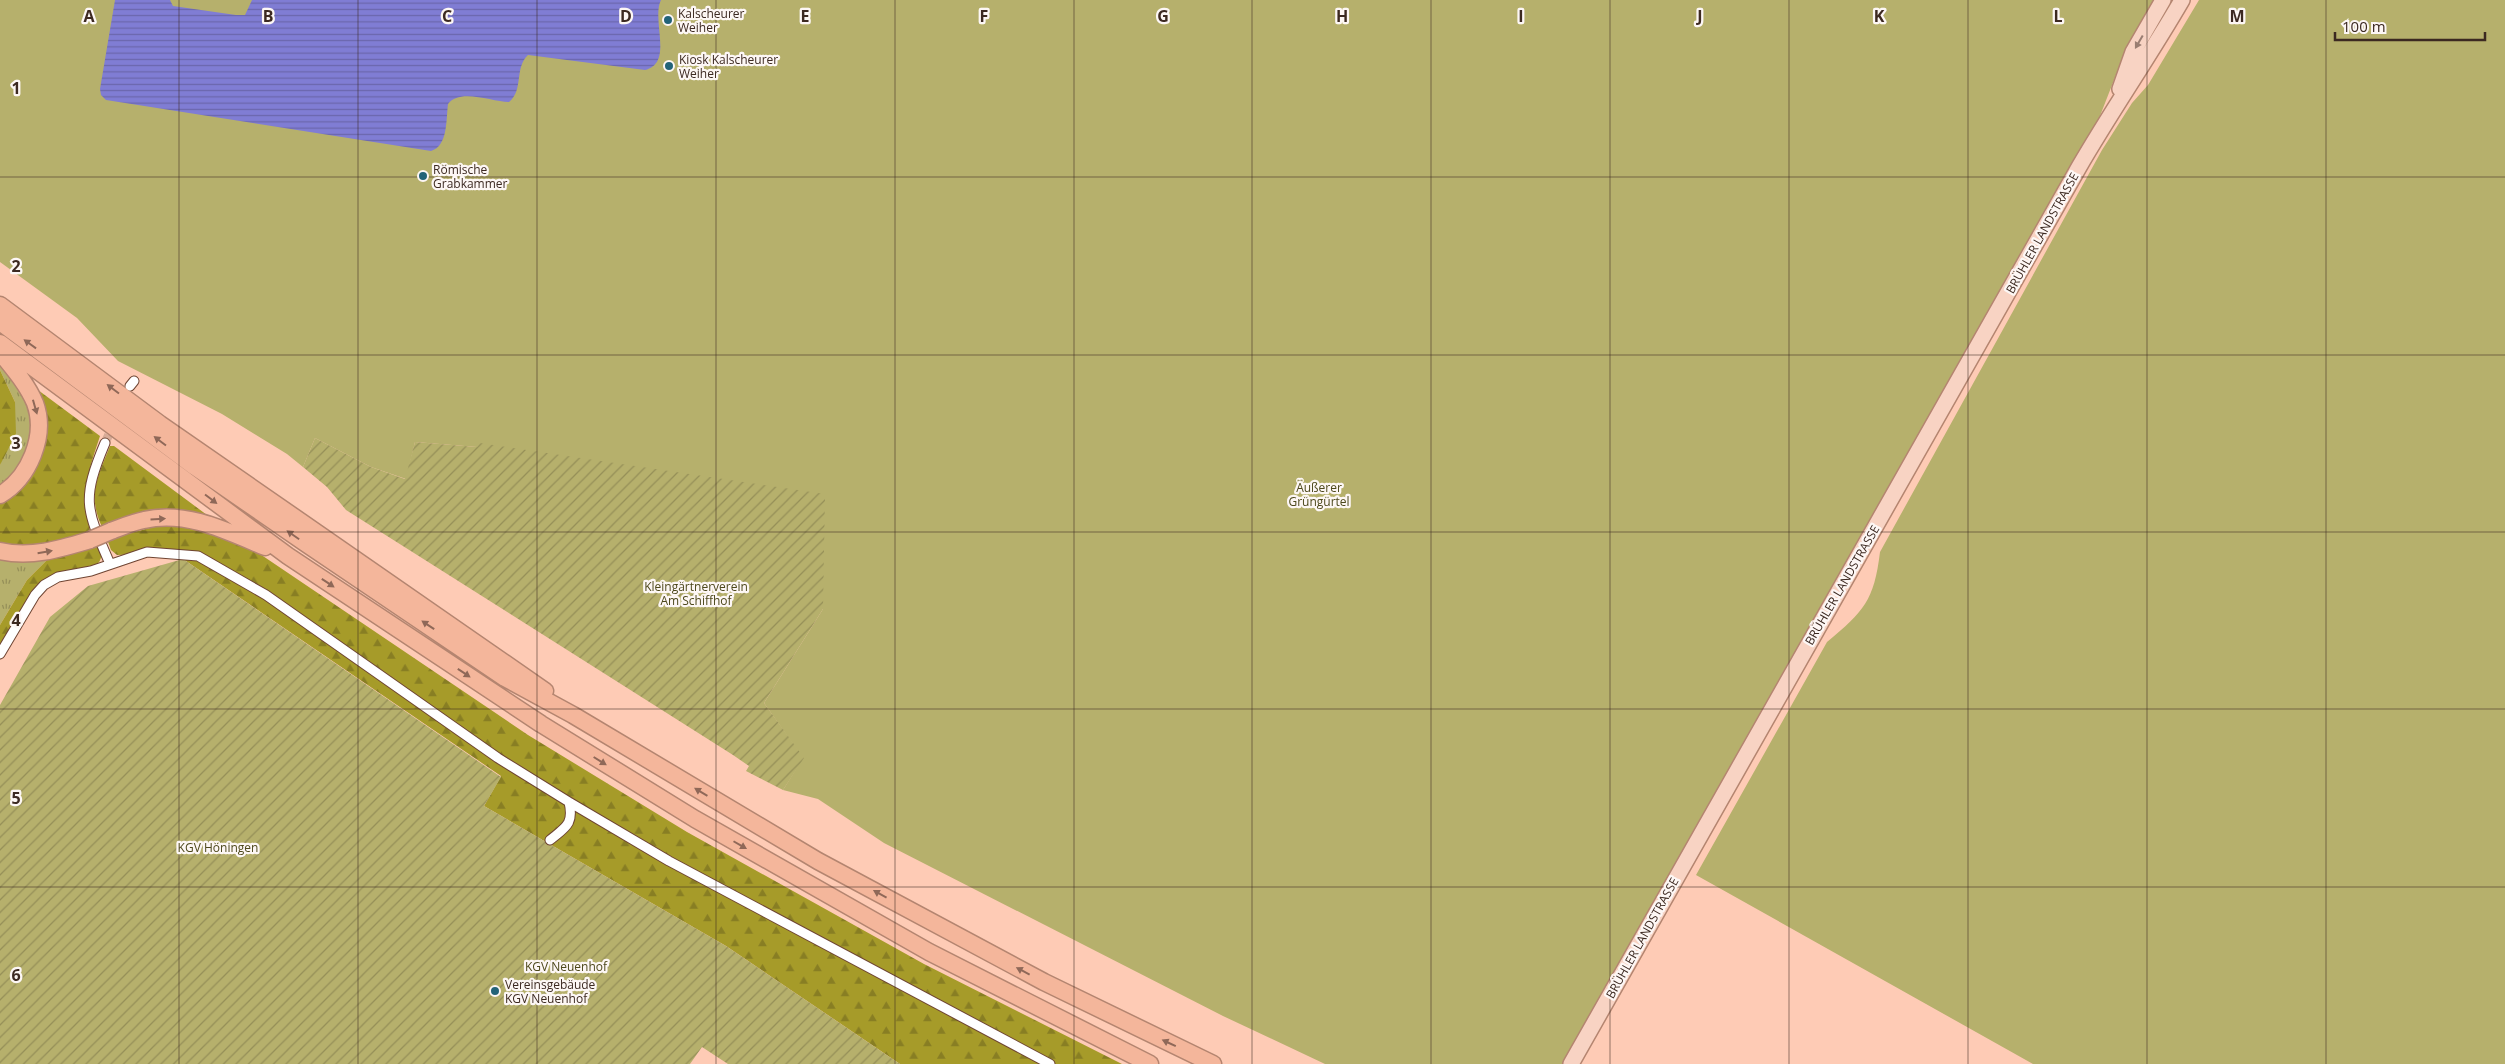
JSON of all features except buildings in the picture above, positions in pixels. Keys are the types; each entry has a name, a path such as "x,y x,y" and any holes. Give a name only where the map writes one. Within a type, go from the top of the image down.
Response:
{"highway":[{"path":"0,305 207,457 513,666 573,715"},
{"path":"0,322 195,467 505,678 573,715 818,861 1044,982 1213,1064"},
{"path":"0,343 288,556 541,724 695,819 929,952 1150,1064"},
{"path":"0,352 29,391 36,405 39,420 36,444 30,461 16,482 0,495"},
{"path":"0,551 13,554 35,554 90,540 145,520 177,518 215,526 288,556"}],"main road":[{"name":"BRÜHLER LANDSTRASSE","path":"2114,107 2133,52 2163,0"},
{"name":"BRÜHLER LANDSTRASSE","path":"1571,1064 2114,107 2150,56 2182,0"}],"street":[{"path":"105,443 91,476 89,505 92,522 110,564"},
{"path":"0,654 35,595 44,585 58,577 91,571 147,552 198,556 266,595 498,758 569,802 669,861 1050,1064"},
{"path":"550,840 567,826 572,815 569,802"}],"green space":[{"name":"Äußerer Grüngürtel","path":"0,0 2155,0 2121,62 2098,121 1563,1064 1325,1064 1223,1016 884,843 818,799 783,790 803,758 764,703 823,609 477,447 415,442 406,479 371,467 315,438 303,467 287,454 222,414 118,361 77,318 0,262"},
{"path":"2199,0 2505,0 2505,1064 2033,1064 1696,875 1827,642 1850,622 1865,604 1878,569 1880,552 2102,150 2132,103 2148,85"},
{"path":"0,364 19,382 34,420 24,463 0,487 0,465 15,402 0,370"},
{"path":"0,370 15,402 16,434 0,465"},
{"path":"38,390 100,436 87,482 86,505 90,531 46,544 0,544 0,502 22,487"},
{"name":"Kleingärtnerverein Am Schiffhof","path":"315,438 371,467 405,479 415,442 477,447 480,443 825,494 823,609 764,703 804,758 783,790 746,771 749,766 733,755 346,510 327,487 303,467"},
{"path":"110,446 114,446 207,515 187,512 102,527 95,505 95,495 98,476"},
{"path":"165,524 180,525 242,542 528,735 687,832 924,964 1122,1064 900,1064 726,946 484,806 501,776 183,559 148,554 117,555 111,550 107,539"},
{"path":"95,543 101,551 99,562 93,567 53,575 0,650 0,625 27,580 47,560"},
{"path":"0,556 47,560 27,580 0,625"},
{"name":"KGV Höningen","path":"183,559 501,777 484,806 726,946 900,1064 728,1064 702,1047 690,1064 0,1064 0,705 50,617 88,586"}],"shaded area":[{"name":"Kalscheurer Weiher","path":"115,0 170,0 173,6 245,15 252,0 661,0 658,18 660,50 654,66 645,70 528,55 521,66 514,97 509,102 468,96 453,99 448,104 445,132 441,144 431,151 106,100 101,95 100,89"}],"tunnel":[{"path":"105,443 114,423"}],"place":[{"name":"Kalscheurer Weiher","path":"668,20"},
{"name":"Kiosk Kalscheurer Weiher","path":"669,66"},
{"name":"Römische Grabkammer","path":"423,176"},
{"name":"Vereinsgebäude KGV Neuenhof","path":"495,991"}],"park label":[{"name":"KGV Neuenhof","path":"566,966"}]}
